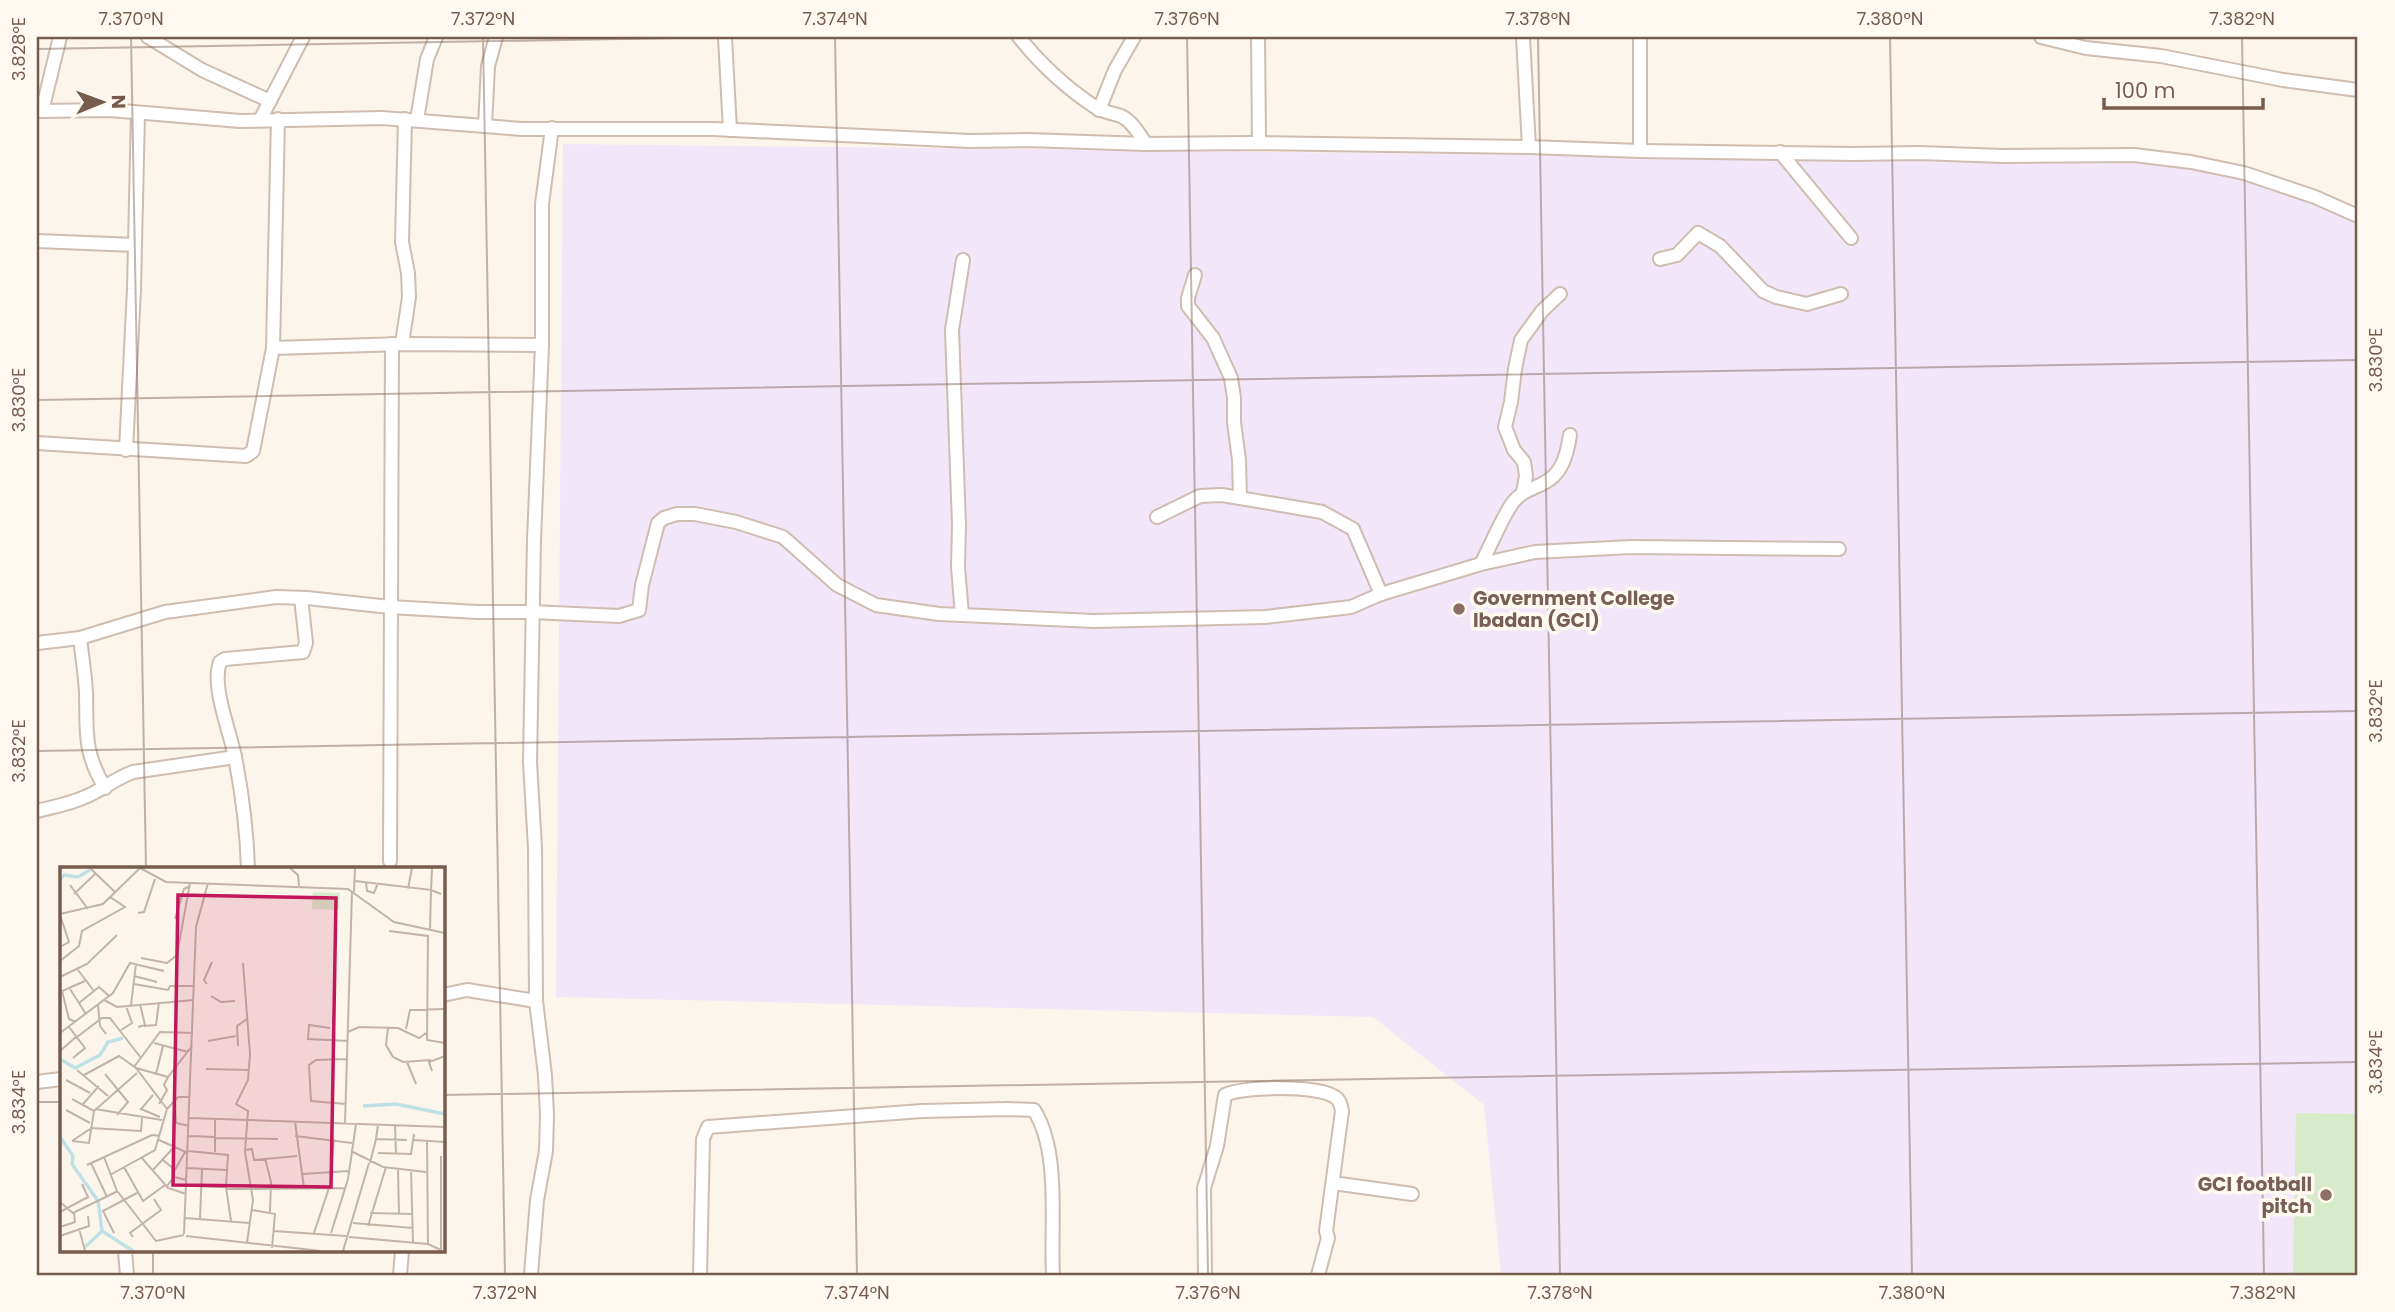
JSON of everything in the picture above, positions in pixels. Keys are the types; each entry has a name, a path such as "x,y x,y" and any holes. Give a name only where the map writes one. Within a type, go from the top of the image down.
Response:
{"street":[{"path":"60,37 39,111 110,110 240,121 411,119 522,129 730,130 970,141 1529,147 1855,155 2134,155 2191,162 2244,173 2315,197 2358,216"},
{"path":"148,37 202,69 270,101"},
{"path":"260,120 303,37"},
{"path":"390,861 390,607 397,344 409,297 402,242 411,119 436,37"},
{"path":"485,126 488,66 496,37"},
{"path":"725,37 730,130"},
{"path":"1019,37 1038,61 1064,86 1099,110 1123,117 1136,129 1146,144"},
{"path":"1099,110 1115,70 1134,37"},
{"path":"1258,37 1259,143"},
{"path":"1523,37 1529,147"},
{"path":"1640,37 1640,151"},
{"path":"2041,37 2086,48 2161,56 2283,80 2358,90"},
{"path":"126,450 138,113"},
{"path":"37,443 246,456 253,451 273,348 278,120"},
{"path":"531,1275 537,1200 546,1151 547,1115 536,1001 535,848 530,762 532,612 542,345 542,204 552,128"},
{"path":"1780,152 1851,239"},
{"path":"1660,259 1677,255 1698,233 1720,246 1763,291 1776,297 1807,304 1841,294"},
{"path":"37,241 135,244"},
{"path":"962,615 958,567 952,330 963,260"},
{"path":"1195,275 1188,306 1213,338 1231,378 1240,498"},
{"path":"1523,492 1526,475 1524,462 1514,450 1505,427 1515,369 1521,340 1560,294"},
{"path":"273,348 397,344 542,345"},
{"path":"1481,564 1512,503 1523,492 1546,482 1559,472 1570,435"},
{"path":"1157,517 1200,496 1222,495 1322,512 1353,529 1381,594"},
{"path":"37,643 80,638 165,612 276,597 477,612 619,616 639,610 642,585 658,523 677,513 736,522 783,537 837,585 876,605 962,615 1094,621 1265,617 1351,607 1381,594 1481,564 1535,552 1630,547 1839,550"},
{"path":"248,867 235,757 217,681 218,667 225,659 303,652 306,643 301,597"},
{"path":"80,638 86,740 97,774 105,788"},
{"path":"37,811 82,799 133,772 235,757"},
{"path":"444,995 467,990 536,1001"},
{"path":"37,1082 60,1079"},
{"path":"1205,1275 1205,1188 1217,1146 1225,1095 1250,1089 1292,1089 1327,1094 1336,1097 1342,1111 1326,1231 1328,1238 1318,1275"},
{"path":"700,1275 703,1139 708,1128 922,1111 1007,1109 1034,1110 1041,1121 1050,1163 1053,1275"},
{"path":"1333,1183 1412,1194"},
{"path":"125,1252 127,1275"},
{"path":"401,1275 402,1252"}],"shaded area":[{"name":"Government College Ibadan (GCI)","path":"563,144 2174,162 2234,175 2285,191 2358,221 2358,1275 1501,1275 1484,1105 1373,1017 556,997"}],"green space":[{"name":"GCI football pitch","path":"2296,1113 2358,1114 2358,1275 2293,1275"}],"place":[{"name":"Government College Ibadan (GCI)","path":"1459,609"},
{"name":"GCI football pitch","path":"2326,1195"}]}
